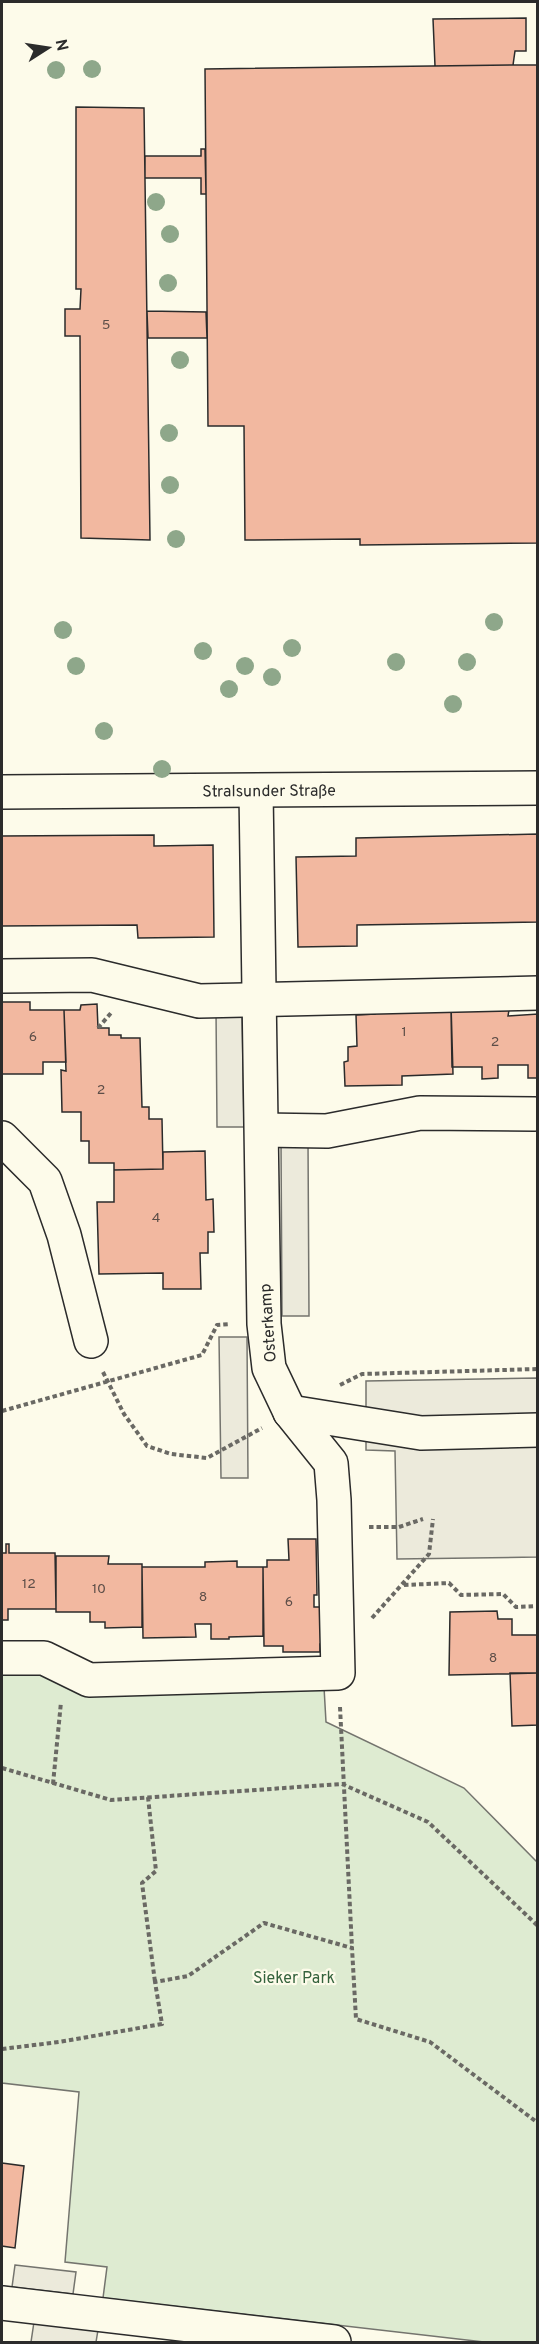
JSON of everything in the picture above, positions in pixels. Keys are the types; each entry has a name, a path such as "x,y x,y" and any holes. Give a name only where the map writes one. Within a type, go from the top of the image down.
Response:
{"street":[{"name":"Stralsunder Straße","path":"2,792 537,788"},
{"name":"Osterkamp","path":"256,791 264,1324 270,1368 290,1412 331,1463 335,1525 338,1664"},
{"path":"2,976 92,975 199,1001 537,993"},
{"path":"262,1130 327,1131 420,1113 535,1114"},
{"path":"2,1138 45,1181 64,1235 91,1341"},
{"path":"290,1412 421,1432 537,1430"},
{"path":"2,1658 44,1658 89,1680 338,1664"},
{"path":"2,2303 334,2343"}],"path":[{"path":"2,1411 202,1355 217,1325 264,1324"},
{"path":"91,1341 107,1382 124,1414 147,1446 171,1454 207,1458 362,1374 537,1370"},
{"path":"335,1525 399,1527 423,1519"},
{"path":"433,1519 429,1554 338,1664 342,1784 356,2019 430,2042 537,2123"},
{"path":"403,1585 449,1583 461,1595 503,1594 516,1607 537,1606"},
{"path":"53,1784 64,1668"},
{"path":"2,1768 111,1800 342,1784 428,1822 537,1926"},
{"path":"2,2049 59,2042 162,2024 142,1883 156,1871 148,1797"},
{"path":"155,1982 188,1976 264,1923 352,1948"}],"green space":[{"name":"Sieker Park","path":"2,1667 324,1687 326,1722 464,1788 537,1862 537,2342 484,2342 103,2298 107,2267 65,2262 79,2092 2,2083"}],"shaded area":[{"path":"216,1010 242,1010 244,1127 217,1127"},
{"path":"281,1141 308,1141 309,1316 282,1316"},
{"path":"219,1337 247,1337 248,1478 221,1478"},
{"path":"537,1378 537,1557 397,1559 395,1451 366,1450 366,1381"},
{"path":"15,2265 76,2272 73,2294 12,2287"},
{"path":"34,2322 98,2330 96,2342 31,2342"}],"building":[{"path":"526,18 526,51 515,51 513,65 435,66 433,19"},
{"path":"538,65 538,543 360,545 360,539 245,540 244,426 208,426 205,69"},
{"path":"76,107 144,108 150,540 81,538 80,336 65,336 65,309 80,309 81,289 76,289"},
{"path":"201,149 205,149 206,194 201,194 201,178 145,178 145,156 201,156"},
{"path":"147,311 206,312 207,338 148,338"},
{"path":"538,834 538,922 357,925 357,946 298,947 296,857 356,856 356,838"},
{"path":"154,835 154,846 213,845 214,937 138,938 137,925 2,926 2,836"},
{"path":"2,1002 30,1002 30,1010 64,1010 66,1062 43,1062 43,1074 2,1074"},
{"path":"97,1004 98,1028 109,1028 109,1035 121,1035 121,1038 140,1038 142,1107 149,1107 149,1119 162,1119 163,1169 114,1170 114,1163 89,1163 89,1141 81,1141 81,1112 62,1112 61,1070 66,1071 64,1010 80,1010 81,1005"},
{"path":"451,1004 453,1074 402,1076 402,1085 345,1086 344,1062 348,1061 348,1047 357,1046 356,1015 375,1014 375,1010"},
{"path":"451,1010 509,1010 508,1016 538,1014 538,1078 528,1078 528,1065 498,1065 498,1078 482,1079 482,1067 452,1067"},
{"path":"205,1151 206,1200 213,1199 214,1232 208,1232 208,1253 200,1253 201,1289 163,1289 163,1273 99,1274 97,1202 114,1202 114,1170 163,1169 163,1152"},
{"path":"288,1539 316,1539 317,1595 314,1595 314,1607 322,1607 320,1652 283,1652 283,1646 264,1646 263,1567 267,1567 267,1560 289,1560"},
{"path":"6,1544 9,1544 9,1553 55,1553 56,1609 8,1609 8,1620 2,1620 2,1553 6,1553"},
{"path":"56,1556 109,1556 108,1564 142,1564 142,1627 105,1628 105,1622 90,1622 90,1612 56,1612"},
{"path":"237,1561 237,1567 263,1567 263,1636 211,1639 211,1624 195,1624 196,1637 143,1638 142,1567 205,1567 205,1562"},
{"path":"497,1611 498,1619 512,1619 512,1635 538,1635 538,1673 449,1675 450,1612"},
{"path":"510,1673 538,1673 538,1725 512,1726"},
{"path":"2,2163 24,2166 15,2248 2,2246"}]}
